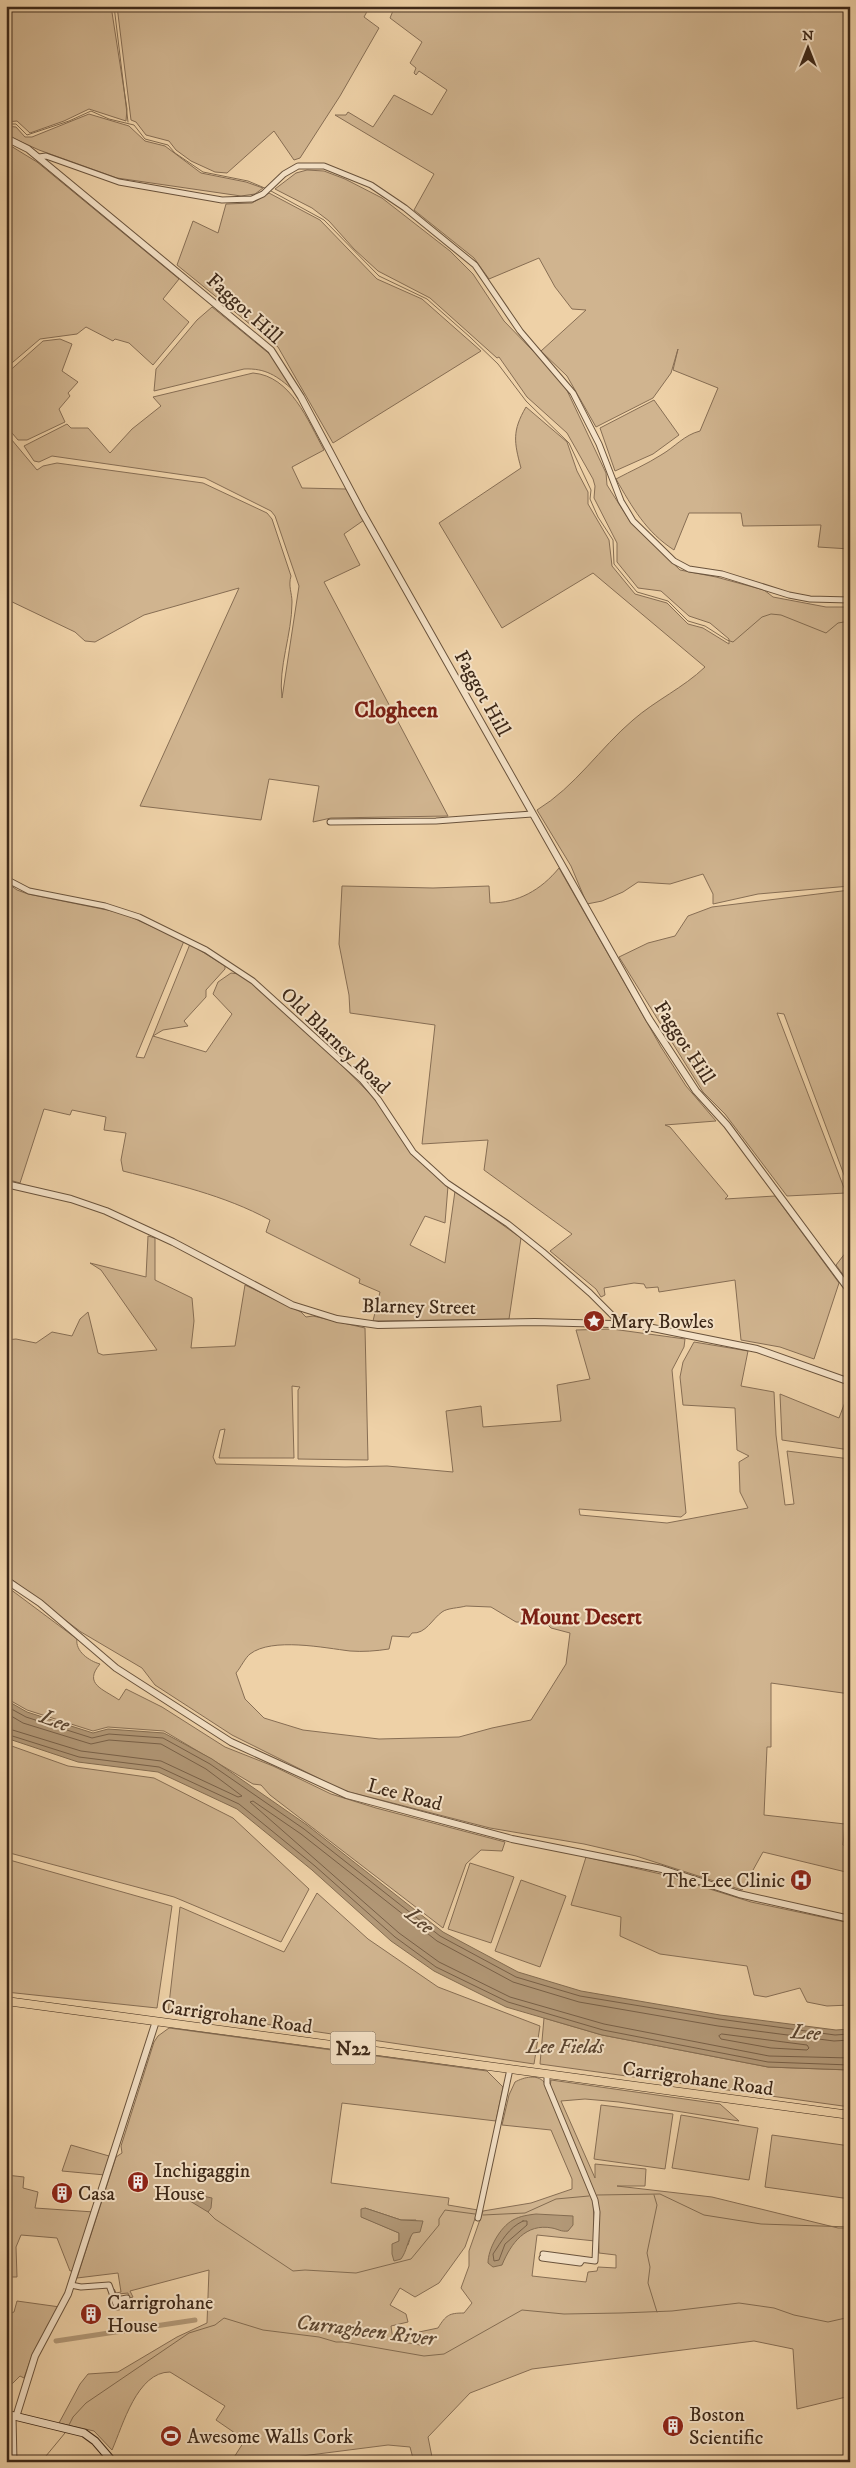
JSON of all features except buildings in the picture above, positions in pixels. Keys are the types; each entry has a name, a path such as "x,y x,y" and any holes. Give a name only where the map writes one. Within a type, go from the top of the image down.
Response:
{"highway":[{"name":"Carrigrohane Road","path":"6,2001 850,2115"}],"main road":[{"path":"12,2416 90,2436 108,2460"}],"street":[{"name":"Faggot Hill","path":"6,138 39,157 271,350 301,397 362,512 649,1019 683,1074 727,1125 850,1291"},
{"path":"39,157 46,156 120,182 222,200 240,201 262,194 273,183 298,166 324,166 371,185 405,208 475,265 520,331 573,393 599,444 621,501 634,521 674,560 689,569 722,574 788,595 810,599 850,600"},
{"path":"330,822 436,821 532,814"},
{"name":"Old Blarney Road","path":"6,878 15,885 29,891 105,906 139,917 206,950 253,981 362,1080 378,1099 414,1152 434,1171 447,1183 508,1224 543,1252 590,1292 618,1321"},
{"name":"Blarney Street","path":"6,1184 73,1199 106,1211 173,1242 292,1305 328,1317 378,1325 534,1322 612,1324 618,1321 757,1349 850,1382"},
{"name":"Lee Road","path":"6,1580 40,1603 116,1668 230,1742 347,1795 512,1839 662,1869 739,1894 850,1918"},
{"path":"14,2462 12,2416 35,2356 62,2309 71,2285 156,2021"},
{"path":"478,2218 510,2069"},
{"path":"543,2256 595,2260 597,2212 595,2200 548,2084 546,2074"},
{"path":"71,2285 81,2288 109,2285 116,2300"}],"green space":[{"path":"6,6 111,6 127,109 126,121 89,109 64,121 30,133 17,121 6,122"},
{"path":"117,6 370,6 364,17 379,28 340,96 300,158 294,160 274,131 227,173 215,172 191,161 176,150 169,141 146,135 136,122 131,120"},
{"path":"395,6 850,6 850,549 818,547 821,525 743,526 741,513 689,513 674,550 648,527 634,509 616,479 666,452 684,438 700,431 718,388 673,370 678,349 671,373 653,398 596,427 567,376 541,351 586,310 572,309 555,287 539,258 489,279 474,258 414,210 434,174 335,115 346,115 348,112 373,127 394,95 432,115 447,90 419,71 416,75 414,73 416,68 410,63 422,42 390,18"},
{"path":"89,114 129,126 145,141 165,146 201,173 246,182 263,188 255,194 241,196 117,178 39,150 6,135 6,126 16,127 25,137 32,137"},
{"path":"6,143 37,162 179,279 163,299 189,322 153,365 129,343 115,339 113,341 86,327 77,334 40,339 6,368"},
{"path":"307,170 324,171 345,179 382,198 450,251 473,274 504,321 563,382 606,473 607,485 631,523 680,570 716,577 764,590 773,597 826,607 850,607 850,886 758,894 713,904 713,894 703,874 670,884 638,882 623,892 602,901 587,904 571,866 537,810 551,801 575,779 633,720 705,667 593,573 502,628 439,523 521,468 516,444 516,430 526,407 567,442 577,471 588,492 588,504 609,540 612,566 635,594 667,603 688,624 703,628 729,644 729,639 710,623 689,616 661,591 638,588 617,562 617,543 594,498 595,486 593,479 567,433 527,397 499,357 497,358 430,298 378,271 354,249 329,221 312,208 275,189 296,173"},
{"path":"269,193 320,220 377,279 422,299 481,351 333,443 278,347 177,265 193,221 218,233 226,204 252,203"},
{"path":"212,307 272,356 293,390 271,374 259,370 244,369 154,391 156,369 197,320"},
{"path":"60,339 72,344 62,371 78,382 68,393 70,396 59,409 65,422 27,440 18,440 6,426 6,374 43,341"},
{"path":"253,373 266,376 278,382 288,391 305,414 324,450 292,467 302,488 346,489 364,520 344,534 360,565 324,582 448,816 331,818 313,822 319,786 269,779 261,820 140,806 239,588 144,615 95,642 85,641 75,632 6,599 6,433 37,470 43,466 57,463 203,483 267,513 272,519 291,576 292,602 290,626 283,662 282,698 299,586 275,516 271,511 205,478 52,456 39,462 34,461 24,446 67,424 71,428 88,428 110,453 132,429 161,406 153,397"},
{"path":"654,400 679,435 653,454 615,471 600,428"},
{"path":"559,868 661,1047 686,1086 716,1121 665,1125 670,1127 728,1196 725,1199 775,1196 839,1283 814,1359 780,1347 741,1340 735,1280 659,1292 658,1287 646,1288 644,1284 634,1283 604,1288 605,1295 601,1297 596,1289 550,1251 572,1234 484,1170 488,1140 422,1144 435,1025 350,1013 349,995 339,944 342,886 433,888 489,886 490,903 510,901 528,894 545,883"},
{"path":"6,882 17,890 28,894 122,913 184,941 136,1057 144,1058 190,944 225,966 225,969 206,990 206,997 184,1021 188,1026 163,1030 153,1036 206,1052 232,1014 213,994 218,982 231,973 239,974 255,985 294,1022 320,1043 376,1100 409,1151 448,1186 445,1223 425,1216 410,1245 445,1263 455,1191 521,1238 509,1319 373,1321 380,1292 359,1283 360,1279 266,1232 270,1220 217,1197 123,1171 121,1160 126,1133 104,1130 106,1117 72,1110 70,1115 44,1109 20,1183 6,1179"},
{"path":"850,890 850,1191 784,1014 777,1013 846,1193 787,1196 725,1114 703,1092 619,957 648,943 675,936 688,916 712,907"},
{"path":"148,1236 155,1238 155,1280 192,1298 194,1321 191,1348 235,1346 245,1285 301,1312 306,1317 313,1316 365,1328 368,1460 298,1459 298,1390 300,1387 292,1386 294,1458 219,1458 225,1429 220,1430 213,1457 216,1464 387,1466 453,1472 446,1411 481,1406 483,1427 561,1421 557,1385 590,1379 576,1330 612,1329 685,1339 684,1347 672,1370 686,1513 681,1517 579,1509 580,1515 667,1523 748,1508 740,1492 739,1462 749,1456 737,1450 735,1408 683,1405 680,1377 683,1362 694,1342 748,1351 741,1386 774,1392 776,1435 785,1505 794,1504 787,1451 850,1459 850,1694 771,1683 771,1747 767,1747 764,1815 845,1824 843,1845 850,1848 850,1873 763,1852 742,1890 636,1856 584,1844 490,1828 342,1790 232,1735 155,1685 142,1668 81,1632 6,1575 6,1443 9,1437 6,1435 6,1340 16,1339 36,1343 52,1332 72,1336 80,1319 88,1312 98,1353 103,1355 157,1350 101,1270 90,1263 146,1277","holes":["466,1606 491,1607 516,1622 546,1623 551,1628 570,1633 566,1664 531,1720 459,1737 379,1739 303,1730 264,1718 245,1699 236,1673 250,1654 271,1646 299,1645 355,1651 389,1649 392,1636 409,1637 412,1633 425,1629 444,1611"]},
{"path":"850,1247 850,1284 836,1265"},
{"path":"850,1389 850,1450 782,1440 780,1394 839,1418"},
{"path":"6,1586 77,1639 80,1651 91,1661 100,1664 95,1671 94,1681 101,1689 119,1700 126,1689 162,1707 225,1747 273,1766 331,1794 376,1808 505,1842 502,1851 481,1850 466,1864 443,1928 270,1795 261,1785 253,1784 164,1731 108,1727 93,1731 27,1710 6,1698"},
{"path":"6,1744 68,1766 154,1778 233,1818 309,1889 281,1942 174,1897 6,1852"},
{"path":"586,1857 665,1875 751,1902 850,1923 850,2005 827,2006 807,2002 800,1988 766,1997 754,1995 747,1966 660,1954 620,1936 621,1917 571,1905"},
{"path":"6,1859 172,1906 157,2008 6,1992"},
{"path":"470,1863 514,1877 491,1943 448,1929"},
{"path":"521,1880 566,1896 540,1967 495,1951"},
{"path":"317,1893 368,1939 438,1987 540,2026 534,2064 251,2022 168,2013 180,1907 284,1952"},
{"name":"Lee Fields","path":"544,2018 602,2035 768,2067 850,2070 850,2107 540,2064"},
{"path":"169,2028 487,2071 503,2087 496,2121 342,2103 331,2183 449,2198 448,2205 478,2210 465,2247 439,2283 415,2297 400,2288 390,2305 406,2314 408,2322 391,2326 393,2340 420,2345 419,2332 438,2328 448,2316 464,2313 472,2303 461,2288 469,2266 469,2251 483,2211 531,2203 572,2189 572,2179 551,2130 502,2125 509,2095 515,2082 530,2077 541,2079 544,2082 593,2201 595,2241 537,2235 532,2276 586,2282 588,2272 597,2271 598,2267 616,2268 616,2255 599,2253 598,2211 550,2087 551,2080 720,2104 739,2121 619,2102 585,2099 561,2101 595,2178 595,2164 646,2169 645,2186 617,2186 712,2197 838,2228 850,2228 850,2396 797,2409 793,2349 754,2341 532,2369 470,2393 428,2437 433,2462 414,2462 410,2447 388,2445 255,2462 231,2462 245,2440 216,2420 225,2406 170,2372 158,2374 140,2390 126,2414 112,2450 94,2431 59,2423 80,2384 88,2374 118,2372 177,2337 207,2323 209,2270 130,2291 133,2297 129,2298 128,2293 118,2294 118,2298 114,2289 116,2293 121,2292 118,2273 77,2278 116,2157 122,2153 121,2146 154,2042 158,2036","holes":["365,2208 401,2220 416,2220 408,2245 392,2245 399,2242 399,2233 362,2217"]},
{"path":"601,2105 673,2114 665,2169 594,2159"},
{"path":"681,2115 758,2128 749,2180 672,2168"},
{"path":"772,2135 850,2146 850,2199 765,2187"},
{"path":"71,2145 109,2156 105,2175 62,2171"},
{"path":"6,2175 24,2177 23,2188 38,2192 35,2208 94,2212 75,2270 70,2271 57,2238 21,2235 16,2247 17,2277 6,2277"},
{"path":"17,2301 60,2307 33,2353 24,2378 20,2376 11,2385 6,2396 6,2315 14,2312"}],"water":[{"name":"Lee","path":"6,1700 27,1712 93,1733 108,1729 164,1733 212,1759 307,1825 443,1932 518,1972 581,1991 720,2015 836,2030 850,2029 850,2070 768,2067 602,2035 506,2007 434,1971 391,1941 312,1870 237,1809 158,1772 78,1762 6,1738"},
{"path":"189,2193 212,2198 211,2208 208,2212 185,2198"},
{"path":"365,2208 401,2220 423,2221 420,2232 413,2233 409,2239 401,2259 394,2261 392,2254 392,2244 399,2241 399,2233 361,2217 361,2209"},
{"path":"536,2214 573,2216 573,2225 568,2231 543,2227 527,2232 515,2242 502,2265 493,2267 488,2263 492,2245 508,2223 524,2216"}],"waterway":[{"path":"114,6 128,122"},
{"path":"6,124 16,124 27,135 69,121 91,111 109,119 134,125 145,139 168,145 175,153 203,172 248,181 267,189"},
{"path":"271,191 324,220 379,276 427,299 498,364 526,401 569,443 591,490 590,499 598,517 613,540 614,564 637,592 668,601 688,621 705,626 733,642 762,617 771,614 781,615 826,633 838,623 850,621"},
{"path":"597,2195 660,2194 704,2215 761,2224 850,2227"},
{"path":"654,2195 657,2205 647,2253 650,2267 648,2283 657,2312"},
{"path":"483,2215 525,2213 556,2199 589,2196"},
{"path":"208,2212 215,2219 293,2271 356,2273 411,2259 439,2225 439,2219 445,2210 475,2214"},
{"name":"Curragheen River","path":"68,2427 73,2417 86,2403 189,2333 215,2325 224,2318 263,2330 319,2337 336,2342 424,2356 444,2354 522,2310 564,2314 621,2313 672,2311 739,2303 774,2308 794,2315 828,2322 850,2317"},
{"path":"56,2341 195,2320"},
{"name":"Curragheen River","path":"41,2462 65,2433"}],"place":[{"name":"Mary Bowles","path":"594,1321"},
{"name":"The Lee Clinic","path":"801,1880"},
{"name":"Inchigaggin House","path":"138,2182"},
{"name":"Casa","path":"62,2193"},
{"name":"Carrigrohane House","path":"91,2314"},
{"name":"Boston Scientific","path":"673,2426"},
{"name":"Awesome Walls Cork","path":"171,2436"}],"district":[{"name":"Clogheen","path":"396,709"},
{"name":"Mount Desert","path":"581,1616"}]}
